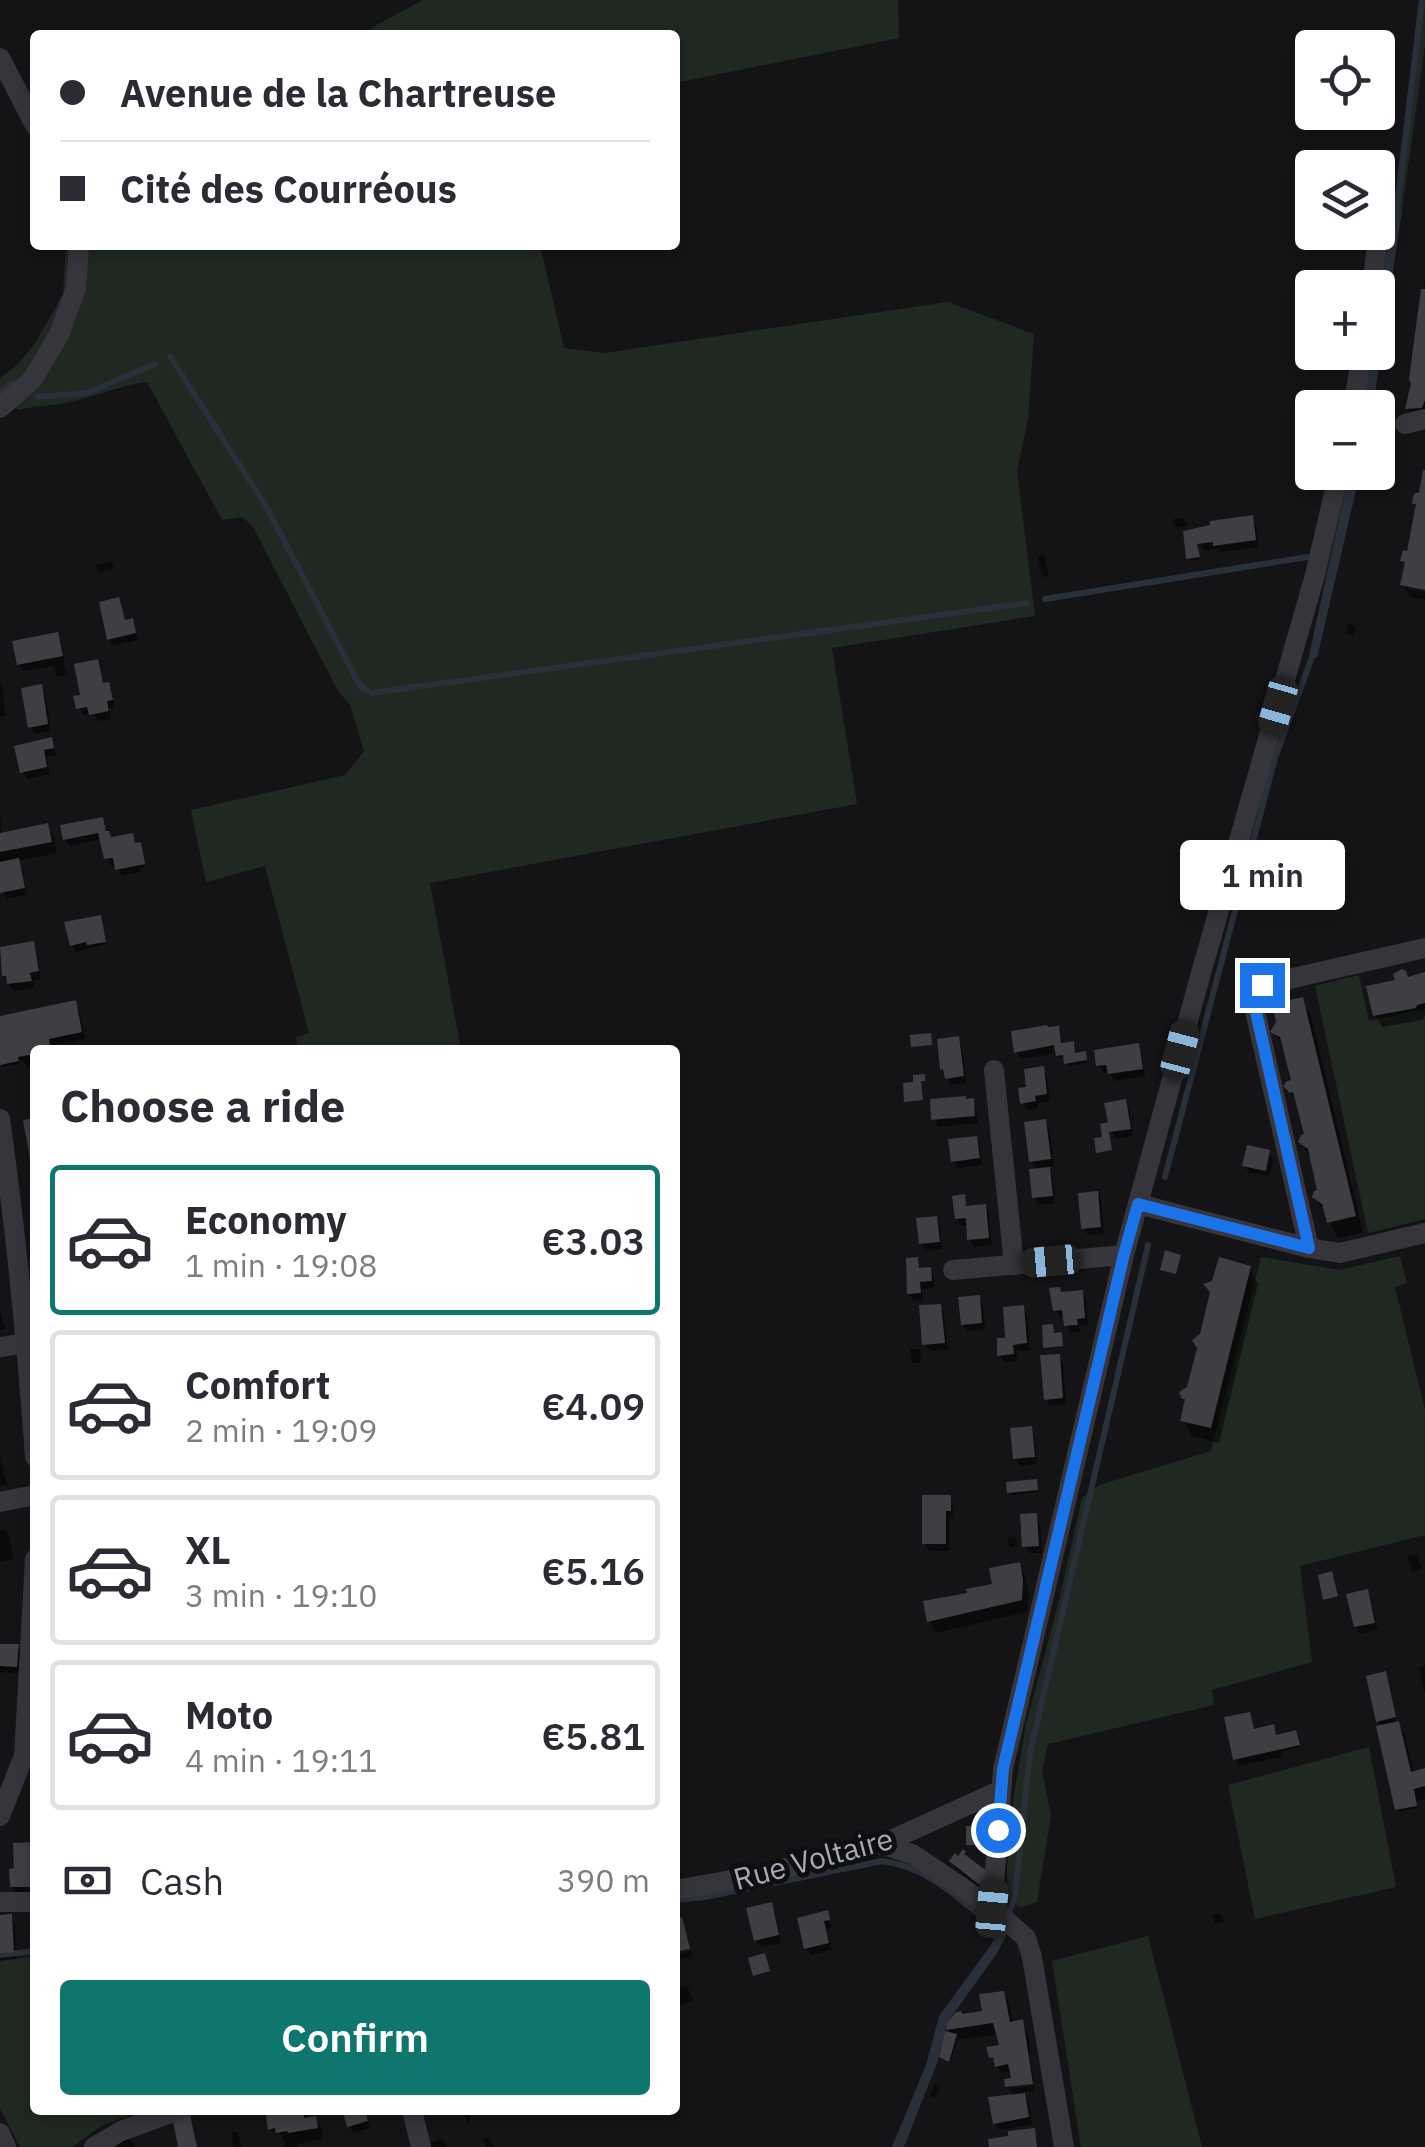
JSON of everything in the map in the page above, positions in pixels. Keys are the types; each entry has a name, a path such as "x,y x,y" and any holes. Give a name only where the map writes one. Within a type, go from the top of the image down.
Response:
{"street":[{"path":"0,58 30,115"},
{"path":"0,408 32,380 59,335 76,288 79,250"},
{"path":"992,1908 1003,1769 1124,1254 1316,575 1335,490"},
{"path":"1309,1248 1254,993 1262,985 1425,948"},
{"path":"994,1070 1014,1265"},
{"path":"0,1120 14,1216 30,1385"},
{"path":"1138,1204 1340,1253 1425,1233"},
{"path":"954,1270 1124,1254"},
{"path":"0,1347 27,1343"},
{"path":"0,1502 30,1496"},
{"path":"0,1816 6,1783 24,1756 30,1649"},
{"name":"Rue Voltaire","path":"680,1889 754,1876 882,1844 1002,1790"},
{"path":"882,1844 914,1854 992,1908 1026,1938 1064,2147"},
{"path":"0,1902 30,1902"},
{"path":"94,2147 121,2131 165,2115"},
{"path":"413,2115 422,2147"},
{"path":"0,2133 6,2147"}],"shaded area":[{"path":"423,0 898,0 899,38 680,82 680,30 367,30"},
{"path":"1419,0 1425,0 1425,45 1402,210 1395,211"},
{"path":"1402,210 1393,270 1384,270 1387,250 1395,250 1395,211"},
{"path":"66,250 541,250 564,348 604,353 948,302 1034,334 1028,419 1017,471 1035,616 832,648 857,804 430,883 460,1045 297,1045 296,1037 309,1033 265,866 206,882 191,810 345,775 364,751 350,705 338,691 253,527 243,517 222,520 147,382 70,402 19,410 0,400 0,378 36,342 63,294"},
{"path":"1368,370 1378,370 1376,390 1365,390"},
{"path":"1345,490 1356,490 1317,658 1309,655"},
{"path":"1359,975 1369,1021 1425,1009 1425,1219 1368,1233 1315,986"},
{"path":"1400,1256 1407,1283 1395,1287 1425,1410 1425,1535 1300,1566 1312,1662 1212,1690 1214,1705 1048,1744 1042,1771 1051,1815 1037,1902 1020,1908 1008,1899 1014,1795 1026,1724 1082,1498 1099,1485 1211,1451 1261,1257 1339,1270"},
{"path":"1369,1747 1396,1887 1255,1919 1228,1785"},
{"path":"1000,1928 1007,1934 997,1953 947,2023 937,2063 904,2147 892,2147 926,2065 939,2016"},
{"path":"1148,1936 1202,2147 1081,2147 1052,1961"},
{"path":"30,1957 30,2115 130,2115 103,2125 72,2147 20,2147 0,2108 0,1961"}],"building":[{"path":"1421,289 1425,289 1425,400 1422,408 1405,409 1411,383"},
{"path":"1423,470 1425,590 1400,585 1405,562 1400,561 1403,550 1407,551 1416,504 1412,504 1413,497 1419,493"},
{"path":"1253,515 1256,540 1213,546 1213,542 1197,544 1200,557 1186,559 1183,531 1210,525 1210,521"},
{"path":"119,597 125,620 133,618 136,633 107,640 99,602"},
{"path":"58,632 63,656 17,665 12,641"},
{"path":"98,659 103,683 109,682 113,700 107,701 109,711 89,715 87,707 76,709 73,696 80,695 74,664"},
{"path":"42,684 48,724 28,728 21,688"},
{"path":"52,737 54,748 44,750 47,767 20,773 14,746"},
{"path":"103,817 111,837 133,833 135,843 141,842 145,864 115,870 113,858 104,859 98,833 63,840 60,825"},
{"path":"48,823 52,842 0,852 0,833"},
{"path":"19,858 25,888 0,893 0,862"},
{"path":"101,915 106,942 70,946 64,922"},
{"path":"34,941 39,971 30,973 32,981 7,984 6,976 2,976 0,947"},
{"path":"1402,969 1408,977 1425,972 1425,1003 1373,1016 1366,986 1395,980 1393,974"},
{"path":"1303,997 1356,1216 1327,1223 1322,1204 1312,1197 1317,1190 1308,1149 1298,1142 1304,1134 1293,1092 1283,1086 1291,1080 1280,1037 1270,1032 1276,1022 1272,1004"},
{"path":"76,1000 82,1032 49,1039 50,1045 30,1045 30,1055 0,1065 0,1016"},
{"path":"1059,1026 1061,1043 1074,1041 1075,1053 1086,1051 1087,1060 1064,1064 1063,1055 1056,1056 1054,1045 1014,1053 1011,1031"},
{"path":"931,1033 932,1045 911,1047 910,1035"},
{"path":"959,1036 964,1076 945,1079 943,1069 940,1070 937,1039"},
{"path":"1139,1043 1143,1069 1108,1074 1106,1065 1096,1066 1094,1050"},
{"path":"1044,1066 1047,1094 1020,1104 1018,1088 1026,1087 1024,1069"},
{"path":"925,1074 925,1081 921,1081 923,1100 904,1102 903,1083 913,1082 913,1075"},
{"path":"974,1098 975,1116 931,1120 930,1099"},
{"path":"1126,1099 1131,1129 1109,1132 1112,1150 1096,1153 1094,1138 1102,1137 1100,1124 1108,1122 1104,1103"},
{"path":"30,1119 30,1159 23,1120"},
{"path":"1046,1119 1051,1159 1029,1162 1024,1122"},
{"path":"977,1136 980,1158 951,1162 948,1139"},
{"path":"1247,1145 1270,1150 1266,1171 1242,1166"},
{"path":"1050,1167 1053,1196 1032,1198 1029,1169"},
{"path":"1098,1191 1101,1227 1081,1229 1078,1193"},
{"path":"965,1194 966,1206 986,1204 989,1238 967,1240 966,1218 955,1219 952,1196"},
{"path":"937,1216 940,1242 919,1244 916,1218"},
{"path":"1165,1250 1181,1255 1176,1274 1160,1270"},
{"path":"918,1257 919,1268 931,1267 932,1281 920,1282 921,1293 907,1294 906,1258"},
{"path":"1219,1257 1251,1266 1211,1428 1180,1421 1185,1399 1179,1392 1187,1387 1197,1348 1192,1340 1200,1334 1210,1292 1203,1284 1212,1281"},
{"path":"1060,1287 1061,1292 1083,1290 1085,1318 1077,1319 1078,1325 1064,1326 1062,1310 1053,1311 1049,1288"},
{"path":"980,1295 982,1323 961,1325 958,1297"},
{"path":"941,1304 945,1343 922,1345 919,1305"},
{"path":"1024,1305 1027,1343 1013,1345 1014,1354 997,1356 997,1338 1005,1338 1003,1307"},
{"path":"1053,1324 1054,1333 1062,1332 1063,1346 1043,1348 1042,1325"},
{"path":"1060,1354 1063,1398 1044,1400 1040,1355"},
{"path":"1032,1426 1035,1457 1013,1459 1010,1428"},
{"path":"1037,1479 1038,1490 1007,1493 1006,1482"},
{"path":"922,1495 951,1495 951,1511 946,1511 946,1544 922,1544"},
{"path":"1037,1513 1039,1546 1022,1547 1020,1514"},
{"path":"1020,1562 1022,1600 927,1622 923,1601 992,1584 989,1568"},
{"path":"1332,1571 1338,1596 1323,1600 1318,1575"},
{"path":"1368,1589 1375,1623 1354,1627 1346,1594"},
{"path":"0,1644 19,1644 17,1667 0,1666"},
{"path":"1386,1671 1396,1717 1376,1722 1366,1676"},
{"path":"1250,1712 1254,1729 1274,1724 1276,1735 1296,1730 1300,1745 1233,1760 1224,1717"},
{"path":"1399,1721 1411,1772 1425,1768 1425,1786 1414,1789 1417,1806 1395,1810 1376,1726"},
{"path":"966,1826 989,1827 989,1845 966,1845"},
{"path":"30,1842 30,1887 10,1887 13,1843"},
{"path":"963,1849 964,1854 989,1869 988,1880 982,1887 949,1861"},
{"path":"772,1902 779,1935 754,1941 746,1908"},
{"path":"828,1910 830,1920 824,1921 829,1943 804,1949 797,1918"},
{"path":"12,1914 14,1952 0,1953 0,1915"},
{"path":"680,1918 690,1949 680,1951"},
{"path":"765,1953 770,1971 753,1976 748,1958"},
{"path":"1004,1991 1010,2022 1023,2019 1033,2084 1005,2087 1004,2079 1011,2078 1008,2064 995,2067 986,2047 999,2045 993,2023 946,2030 956,2012 982,2011 979,1994"},
{"path":"945,2031 957,2034 949,2062 939,2057"},
{"path":"1025,2093 1029,2117 993,2124 988,2097"},
{"path":"190,2115 197,2147 178,2147 173,2121"},
{"path":"266,2115 316,2116 318,2128 288,2133 276,2133 275,2128 268,2130"},
{"path":"343,2115 366,2115 368,2121 347,2127"},
{"path":"1035,2128 1037,2147 989,2147 988,2139 1008,2136 1008,2131"}],"waterway":[{"path":"1396,217 1422,0"},
{"path":"170,356 267,508 360,686 371,693 1027,603"},
{"path":"38,397 87,393 155,364"},
{"path":"0,393 13,383"},
{"path":"1045,599 1307,557"},
{"path":"1165,1177 1275,758 1315,649"},
{"path":"1007,1918 1015,1896 1030,1753 1148,1245"},
{"path":"680,1900 882,1861 916,1870 932,1879 1002,1934"},
{"path":"0,1955 30,1952"}],"route":[{"path":"998,1830 1003,1769 1138,1204 1309,1248 1256,1012 1254,993 1262,985"}]}
